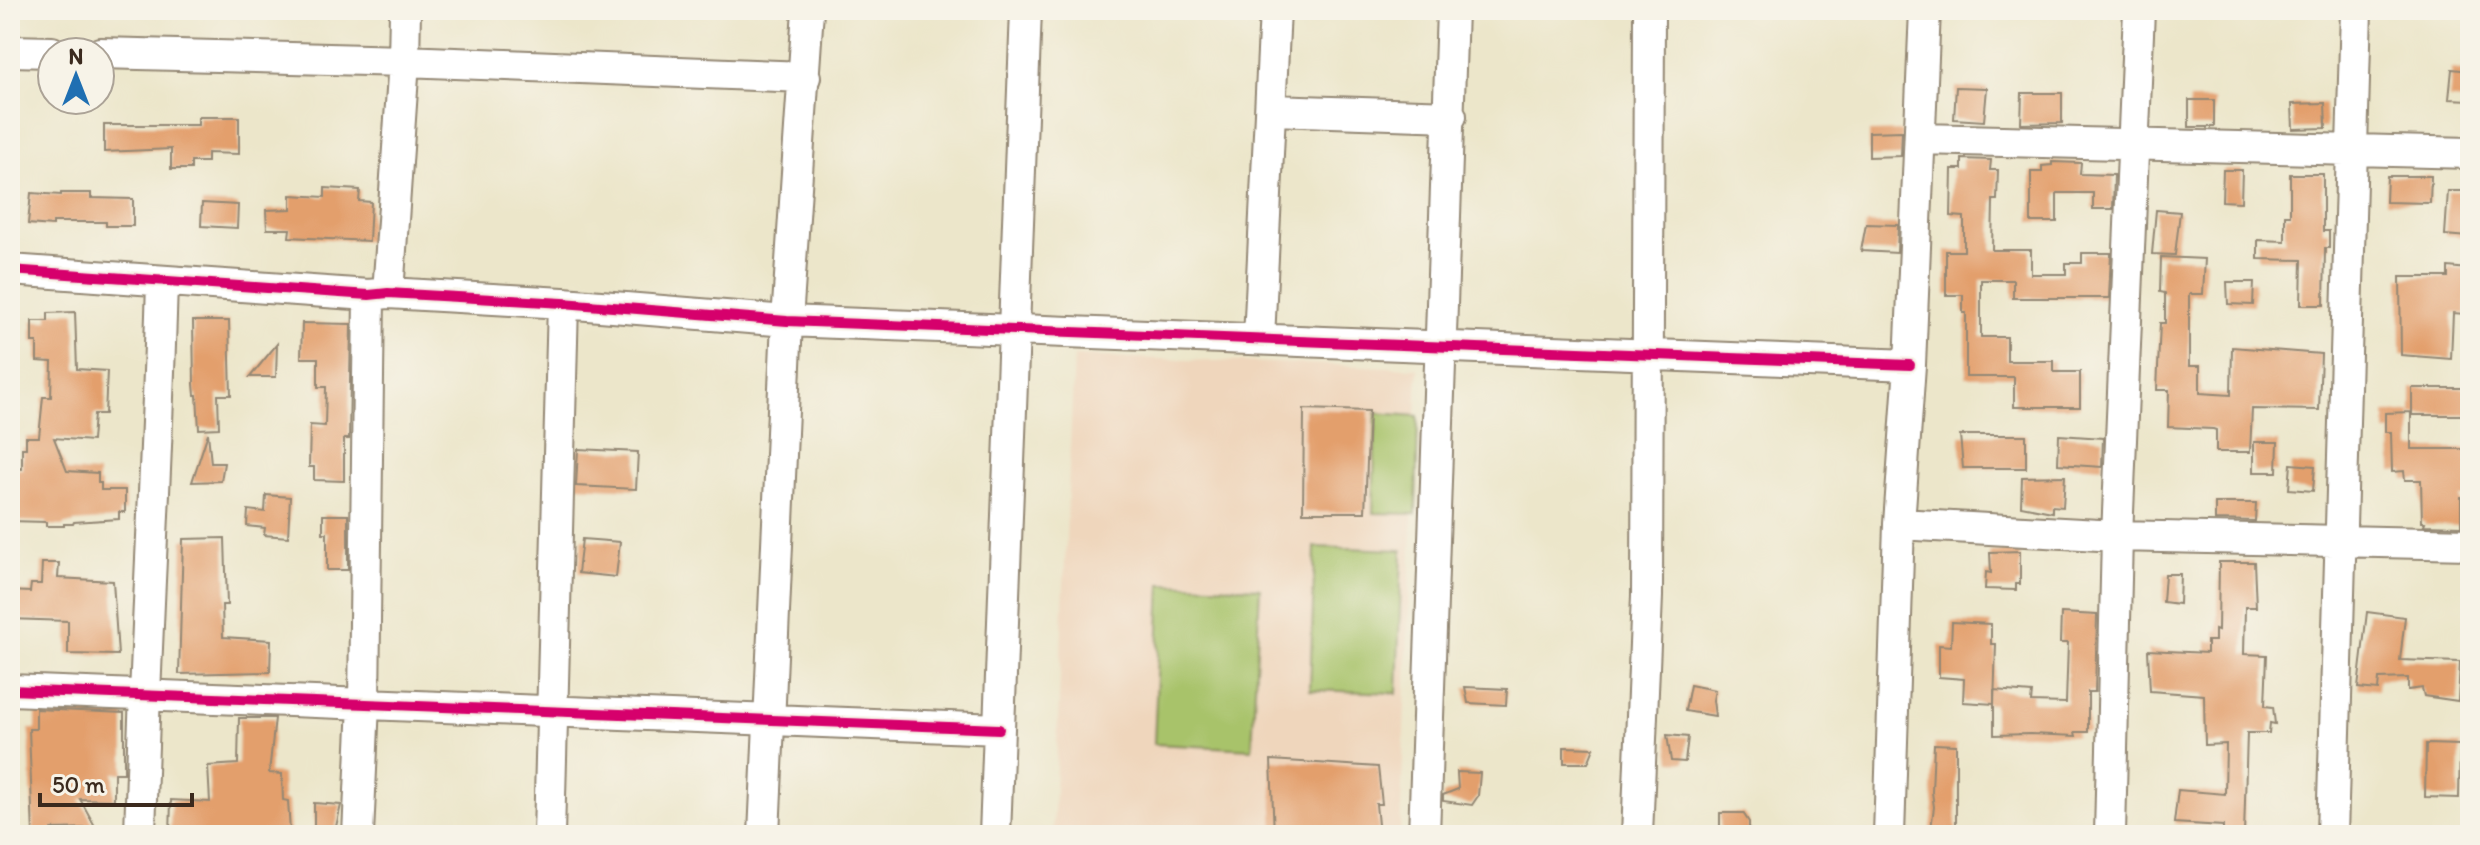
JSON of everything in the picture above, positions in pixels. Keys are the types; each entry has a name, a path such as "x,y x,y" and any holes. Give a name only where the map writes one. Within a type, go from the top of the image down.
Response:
{"street":[{"path":"358,835 379,294 404,61 405,10"},
{"path":"764,835 787,321 808,10"},
{"path":"995,835 1026,10"},
{"path":"1259,339 1275,10"},
{"path":"1424,835 1439,346 1451,116 1452,10"},
{"path":"1637,835 1647,596 1649,10"},
{"path":"1889,835 1899,524 1910,365 1925,10"},
{"path":"2110,835 2117,536 2139,10"},
{"path":"2332,835 2356,10"},
{"path":"10,51 36,52"},
{"path":"116,53 805,77"},
{"path":"1272,110 1451,116"},
{"path":"1921,139 2470,153"},
{"path":"10,270 162,282 563,303 787,321 1910,365"},
{"path":"140,835 143,696 157,449 162,282"},
{"path":"549,835 563,303"},
{"path":"1899,524 2117,536 2470,544"},
{"path":"10,690 999,729"}],"shaded area":[{"path":"1074,356 1418,368 1400,835 1053,835"}],"green space":[{"path":"1376,413 1418,416 1416,514 1373,513"},
{"path":"1315,547 1402,550 1397,693 1310,690"},
{"path":"1161,584 1260,588 1252,749 1154,744"}],"building":[{"path":"2452,69 2470,71 2470,100 2449,99"},
{"path":"1956,87 1987,88 1984,121 1954,119"},
{"path":"2022,93 2062,93 2062,123 2021,124"},
{"path":"2189,100 2214,100 2214,127 2189,127"},
{"path":"2325,103 2326,128 2293,129 2292,104"},
{"path":"198,117 239,117 239,154 207,153 207,162 191,162 191,169 171,169 171,149 104,152 104,125 198,125"},
{"path":"1902,131 1901,156 1869,157 1869,132"},
{"path":"1962,159 1991,160 1990,170 1998,170 1997,200 1993,200 1992,250 2031,250 2031,274 2066,274 2066,263 2082,263 2082,253 2111,253 2109,298 2013,298 2013,280 1981,280 1981,337 2007,337 2007,361 2054,361 2054,372 2080,372 2080,407 2014,407 2014,377 1966,377 1963,295 1946,295 1946,251 1964,251 1964,217 1951,216 1952,169 1962,169"},
{"path":"2052,162 2081,163 2080,174 2114,175 2113,209 2093,209 2093,193 2057,193 2057,222 2031,222 2031,172 2042,172 2042,166 2052,165"},
{"path":"2223,170 2242,170 2241,202 2222,201"},
{"path":"2290,174 2323,174 2323,231 2329,231 2329,248 2325,248 2324,305 2301,305 2302,260 2258,259 2258,240 2285,241 2285,215 2290,215"},
{"path":"2387,176 2431,176 2430,203 2386,202"},
{"path":"325,188 360,190 359,201 371,202 369,241 289,237 290,229 267,229 266,210 291,209 291,195 325,197"},
{"path":"2448,191 2470,191 2468,237 2445,235"},
{"path":"31,193 91,193 91,198 133,199 133,226 106,226 106,222 53,222 53,226 28,224"},
{"path":"202,203 238,205 237,228 201,226"},
{"path":"2156,210 2180,212 2175,255 2152,254"},
{"path":"1866,224 1898,225 1897,253 1861,251"},
{"path":"2161,257 2205,259 2203,294 2189,294 2189,366 2200,366 2200,393 2231,395 2232,347 2321,354 2319,410 2252,409 2250,452 2216,452 2216,430 2213,429 2168,427 2169,390 2157,390 2160,323 2165,323 2165,293 2160,292"},
{"path":"2448,267 2468,269 2465,314 2453,313 2451,359 2401,355 2400,277 2448,277"},
{"path":"2227,282 2254,282 2253,305 2228,304"},
{"path":"75,312 77,369 107,371 105,414 94,414 92,441 54,438 67,471 98,473 101,490 125,490 125,512 119,512 119,519 74,522 64,526 10,521 10,468 22,469 22,448 26,448 26,437 39,437 43,397 51,397 52,362 37,361 37,342 32,342 32,321 48,321 48,313"},
{"path":"193,321 229,321 231,395 218,395 219,428 199,429 194,384"},
{"path":"302,323 351,324 349,439 344,439 344,481 314,480 314,467 309,467 310,425 325,426 326,387 318,387 318,358 301,358"},
{"path":"277,344 276,377 250,377"},
{"path":"2412,388 2470,388 2470,415 2412,415"},
{"path":"1304,409 1369,411 1365,512 1303,512"},
{"path":"2411,412 2411,449 2470,449 2470,497 2461,497 2461,526 2424,525 2421,480 2405,480 2404,471 2392,472 2391,432 2385,432 2385,413"},
{"path":"208,433 211,463 224,463 221,481 192,482"},
{"path":"1960,435 2026,435 2026,468 1963,468"},
{"path":"2059,435 2103,438 2102,467 2058,464"},
{"path":"2254,442 2278,442 2277,472 2254,472"},
{"path":"578,449 638,452 636,489 576,486"},
{"path":"2291,464 2315,466 2313,491 2289,489"},
{"path":"2065,476 2063,507 2052,506 2052,512 2021,506 2022,477"},
{"path":"266,495 290,497 288,537 264,535 265,528 247,526 248,510 265,512"},
{"path":"2215,503 2256,503 2255,521 2215,520"},
{"path":"323,515 348,515 348,570 327,570 327,533 323,533"},
{"path":"225,538 227,605 222,605 223,637 271,640 270,672 179,674 183,539"},
{"path":"582,539 620,542 616,577 578,573"},
{"path":"2020,551 2020,584 2016,584 2016,590 1985,589 1986,572 1991,573 1990,552"},
{"path":"2219,562 2254,562 2256,607 2245,607 2244,654 2267,655 2265,706 2273,707 2275,724 2270,723 2269,733 2247,733 2244,835 2223,834 2223,826 2174,823 2178,790 2225,794 2226,744 2205,745 2204,695 2150,691 2148,650 2207,653 2207,641 2215,641 2215,630 2218,631"},
{"path":"42,563 59,563 58,578 113,581 118,655 68,654 68,621 10,619 10,591 30,592 31,584 41,584"},
{"path":"2165,574 2180,574 2179,604 2163,602"},
{"path":"2367,612 2405,617 2400,660 2460,662 2458,701 2424,696 2422,688 2408,690 2408,678 2379,679 2378,690 2358,688"},
{"path":"2061,613 2097,615 2095,692 2088,692 2088,732 2075,732 2076,736 1994,735 1994,690 2032,693 2031,702 2066,703 2068,643 2060,643"},
{"path":"1952,622 1991,624 1991,644 1996,644 1994,704 1963,702 1964,679 1939,677 1939,645 1951,646"},
{"path":"1690,685 1715,690 1715,716 1685,711"},
{"path":"1465,687 1507,689 1506,705 1468,703"},
{"path":"36,709 124,713 124,773 114,773 114,800 80,799 96,828 52,829 52,835 33,835 29,729 36,729"},
{"path":"239,718 275,718 269,773 282,774 283,800 288,801 290,832 277,832 277,835 170,835 171,800 210,802 208,766 238,764"},
{"path":"1667,735 1688,737 1685,762 1671,761"},
{"path":"1934,744 1956,745 1956,835 1930,835 1934,807"},
{"path":"2426,744 2460,745 2459,798 2425,797"},
{"path":"1564,747 1594,748 1588,763 1564,763"},
{"path":"1271,760 1378,767 1382,804 1376,804 1379,835 1274,835"},
{"path":"1457,772 1480,773 1478,796 1472,805 1443,801 1443,795 1458,789"},
{"path":"314,803 341,805 335,831 314,831"},
{"path":"1720,813 1743,813 1749,822 1749,835 1728,835 1728,831 1720,831"}],"cycle path":[{"path":"10,270 369,295 388,293 563,303 787,321 1910,365"},
{"path":"10,690 999,729"}]}
